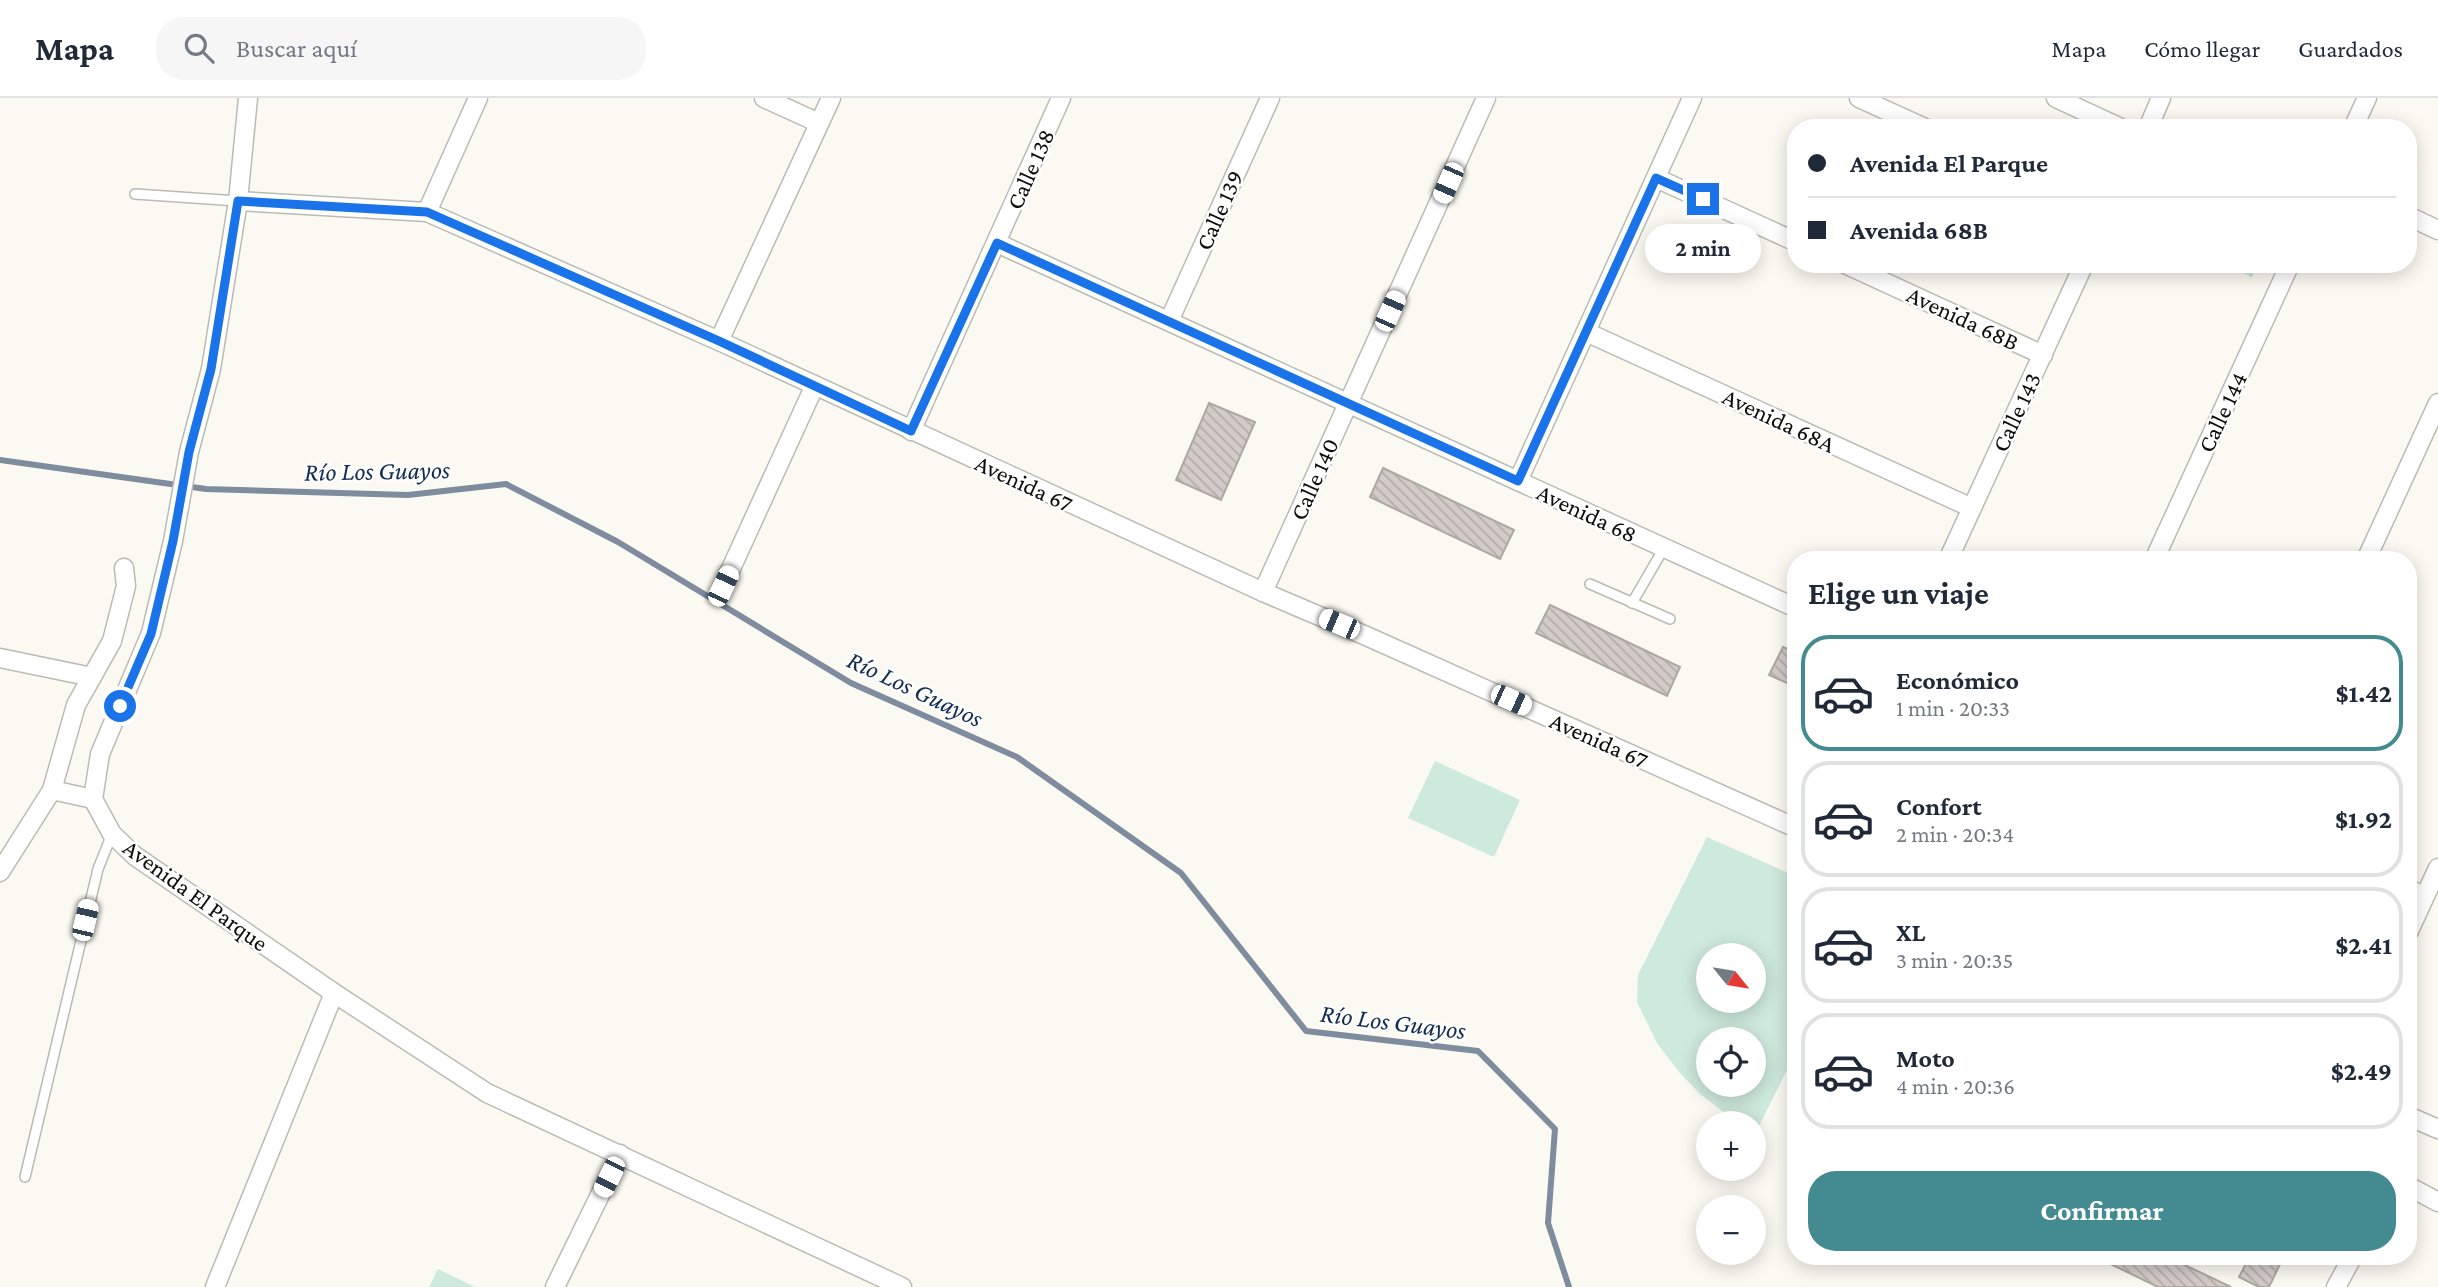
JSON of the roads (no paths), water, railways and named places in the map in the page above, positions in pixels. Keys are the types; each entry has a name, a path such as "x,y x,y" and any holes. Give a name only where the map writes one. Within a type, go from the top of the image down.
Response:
{"street":[{"path":"52,790 93,799 100,754 151,634 173,541 189,452 211,369 238,201 248,98"},
{"path":"427,212 478,98"},
{"path":"764,98 819,123"},
{"path":"719,341 831,98"},
{"name":"Calle 138","path":"911,431 1061,98"},
{"name":"Calle 139","path":"1168,321 1270,98"},
{"name":"Calle 140","path":"1263,592 1486,98"},
{"path":"1518,481 1692,98"},
{"path":"1860,98 1906,119"},
{"path":"2056,98 2102,119"},
{"path":"2152,119 2161,98"},
{"path":"2357,119 2367,98"},
{"path":"1656,178 1787,238"},
{"name":"Avenida 67","path":"238,201 427,212 719,341 1263,592 1787,824"},
{"path":"2417,220 2438,230"},
{"name":"Avenida 68","path":"997,243 1787,604"},
{"name":"Avenida 68B","path":"1865,273 2043,355"},
{"name":"Calle 143","path":"1952,551 2080,273"},
{"name":"Calle 144","path":"2158,551 2286,273"},
{"name":"Avenida 68A","path":"1586,332 1972,508"},
{"path":"723,586 814,387"},
{"path":"2371,551 2431,437 2438,403"},
{"path":"0,872 52,790 76,705 112,641 126,586 124,568"},
{"path":"0,658 92,677"},
{"name":"Avenida El Parque","path":"93,799 112,834 135,856 334,993 487,1093 902,1287"},
{"path":"2417,892 2438,867"},
{"path":"215,1287 334,993"},
{"path":"2417,1120 2438,1129"},
{"path":"555,1287 620,1154"},
{"path":"2417,1191 2438,1202"},
{"path":"2342,1285 2350,1265"}],"lane":[{"path":"135,194 238,201"},
{"path":"1632,603 1664,548"},
{"path":"1590,584 1670,619"},
{"path":"25,1177 97,869 112,834"}],"waterway":[{"name":"Río Los Guayos","path":"0,460 206,489 408,495 506,484 618,542 851,683 1017,757 1181,873 1306,1031 1478,1051 1555,1129 1548,1223 1569,1287"}]}
